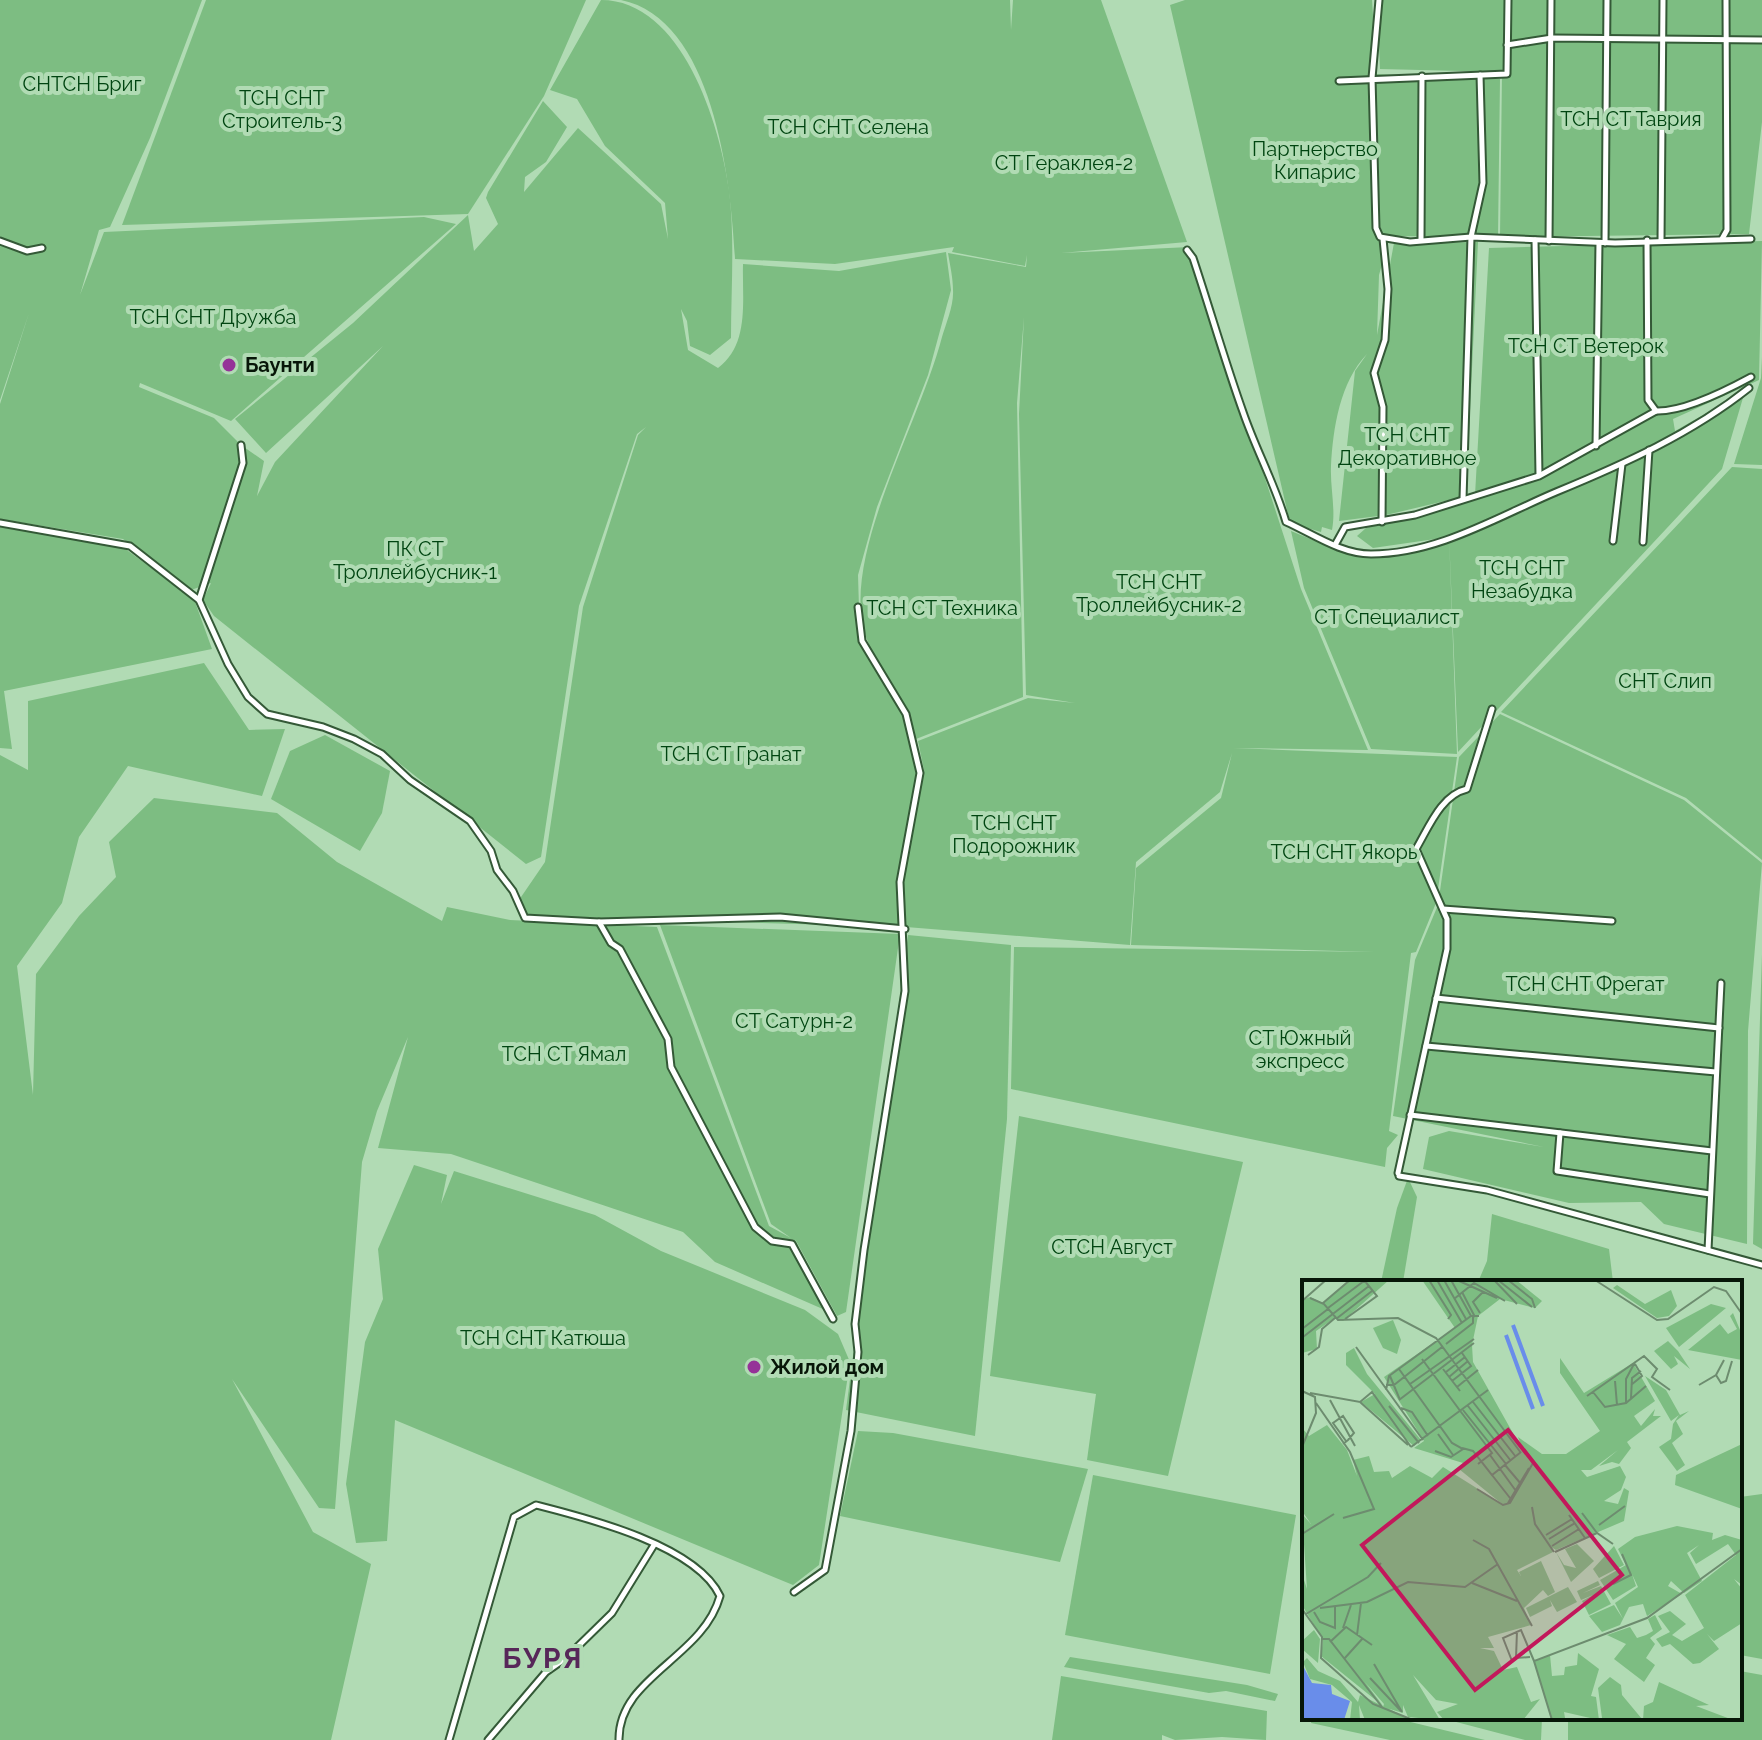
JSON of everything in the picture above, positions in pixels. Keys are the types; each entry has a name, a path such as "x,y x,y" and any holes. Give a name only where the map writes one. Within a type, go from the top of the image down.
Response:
{"street":[{"path":"1379,0 1372,78 1376,228 1383,239 1388,289 1385,340 1374,373 1383,407 1382,522"},
{"path":"1339,81 1507,74 1508,0"},
{"path":"1549,241 1551,0"},
{"path":"1596,446 1607,0"},
{"path":"1661,241 1663,0"},
{"path":"1722,239 1727,230 1726,0"},
{"path":"1507,45 1552,38 1762,40"},
{"path":"1463,499 1471,237 1483,183 1480,75"},
{"path":"1421,239 1422,76"},
{"path":"1383,239 1471,237 1602,243 1751,239"},
{"path":"1535,240 1539,476"},
{"path":"1647,240 1648,400 1656,411"},
{"path":"0,241 27,251 42,248"},
{"path":"1187,250 1193,258 1242,410 1265,469 1276,485 1286,522 1352,552 1372,554 1442,541 1622,464 1713,416 1749,388"},
{"path":"1335,545 1345,527 1382,522 1539,476 1656,411 1668,411 1720,394 1751,377"},
{"path":"199,600 243,463 241,445"},
{"path":"1643,542 1649,449"},
{"path":"1613,541 1622,464"},
{"path":"0,523 130,546 199,600 248,697 267,714 323,727 368,746 470,821 491,851 497,870 513,891 525,918 599,922 780,917 905,929"},
{"path":"794,1592 825,1570 851,1431 858,1352 855,1324 905,991 905,929 900,882 920,773 906,714 862,641 858,607"},
{"path":"1492,709 1467,789 1455,792 1441,806 1416,849 1447,919 1447,949 1398,1174 1487,1190 1762,1265"},
{"path":"1443,909 1612,921"},
{"path":"599,922 611,943 620,949 668,1039 671,1067 755,1227 772,1241 792,1244 806,1263 833,1319"},
{"path":"1708,1250 1721,983"},
{"path":"1436,998 1719,1028"},
{"path":"1426,1046 1716,1072"},
{"path":"1410,1115 1712,1151"},
{"path":"1560,1133 1557,1171 1710,1194"},
{"path":"449,1740 514,1517 536,1505 588,1519 654,1545 693,1565 714,1585 720,1596 708,1626 624,1706 619,1740"},
{"path":"488,1740 546,1672 566,1658 612,1613 654,1545"}],"green space":[{"path":"0,0 202,0 150,138 110,227 99,230 80,295 104,232 424,217 456,224 231,421 140,383 139,387 214,418 241,445 264,461 257,496 275,462 383,346 266,453 235,419 353,323 468,215 474,251 498,224 486,198 488,192 543,101 567,127 546,162 525,177 524,192 578,128 661,204 668,239 665,203 605,146 577,99 550,90 601,0 629,5 654,20 675,43 692,70 717,132 729,190 732,227 731,338 710,355 690,346 687,321 681,309 688,350 718,368 728,358 740,334 743,264 839,271 946,252 951,290 928,375 877,507 858,575 860,641 904,715 919,773 899,882 902,927 526,916 519,900 545,862 583,607 638,435 646,427 637,434 579,606 541,857 526,864 214,616 203,600 211,583 191,590 123,539 0,519 0,404 29,313 0,400"},
{"name":"ТСН СНТ Строитель-3","path":"206,0 586,0 544,96 468,214 122,225"},
{"path":"621,0 1010,0 1011,30 1013,0 1101,0 1187,242 1061,253 1190,247 1301,589 1368,750 1233,748 1457,757 1436,903 1416,952 1411,953 1389,1131 1398,1135 1387,1148 1385,1167 1011,1089 1014,947 1375,952 1131,945 1136,868 1221,798 1232,753 1220,792 1136,862 1130,945 906,927 902,882 924,770 918,741 1028,698 1075,703 1026,695 1019,414 1024,317 1017,403 1023,697 916,739 869,646 861,612 862,581 878,512 932,369 951,308 953,285 948,253 1026,267 1027,255 1025,266 952,252 954,247 835,264 735,259 722,148 697,70 677,38 652,13"},
{"name":"Партнерство Кипарис","path":"1185,0 1372,0 1377,74 1500,79 1498,237 1390,236 1379,275 1377,335 1394,243 1478,242 1466,496 1386,515 1339,521 1355,371 1367,354 1350,378 1336,421 1331,466 1332,530 1322,527 1321,532 1290,523 1170,5"},
{"name":"ТСН СТ Таврия","path":"1377,0 1762,0 1762,122 1749,234 1500,237 1502,72 1380,69"},
{"path":"1762,241 1759,380 1673,419 1675,431 1745,391 1722,469 1458,752 1449,535 1457,754 1371,749 1304,588 1291,531 1352,556 1435,542 1442,538 1373,548 1357,536 1366,528 1475,495 1489,248"},
{"path":"1762,357 1762,465 1734,464 1761,378"},
{"name":"СНТ Слип","path":"1732,467 1762,469 1762,860 1686,798 1501,712"},
{"path":"0,527 124,548 194,599 212,649 4,691 12,749 0,748"},
{"path":"204,663 249,730 285,729 262,796 128,766 79,837 62,903 17,966 33,1095 36,974 79,916 116,877 109,842 154,798 277,813 337,862 442,921 447,907 510,920 657,927 769,1226 791,1238 771,1224 660,925 900,934 846,1312 837,1316 795,1239 825,1310 715,1262 683,1232 451,1154 378,1148 408,1037 377,1111 362,1162 335,1509 319,1508 232,1379 313,1532 371,1564 331,1740 0,1740 0,755 28,770 28,701"},
{"name":"ТСН СНТ Фрегат","path":"1500,714 1684,800 1762,863 1748,1031 1747,1244 1664,1224 1641,1202 1569,1203 1423,1169 1429,1137 1449,1131 1544,1147 1393,1116 1415,960 1438,905 1459,757"},
{"path":"325,735 390,771 382,813 360,851 271,799 290,751"},
{"path":"908,935 1011,945 1007,1119 975,1436 846,1410"},
{"path":"1762,954 1762,1249 1753,1244"},
{"name":"СТСН Август","path":"1019,1116 1243,1162 1168,1476 1087,1460 1096,1394 990,1376"},
{"name":"ТСН СНТ Катюша","path":"414,1165 447,1175 441,1204 454,1171 595,1215 661,1251 805,1310 838,1334 850,1362 819,1565 793,1585 395,1420 387,1541 356,1543 346,1484 365,1342 383,1299 378,1249"},
{"path":"1408,1178 1417,1197 1403,1280 1381,1280 1397,1208"},
{"path":"1492,1214 1609,1249 1613,1280 1479,1280 1487,1261"},
{"path":"858,1431 893,1433 1088,1469 1060,1562 840,1516"},
{"path":"1093,1475 1296,1515 1270,1674 1065,1635"},
{"path":"1762,1494 1762,1659 1742,1655 1742,1497"},
{"path":"1070,1657 1247,1685 1278,1694 1275,1701 1226,1691 1209,1693 1064,1667"},
{"path":"1742,1671 1762,1675 1762,1740 1568,1740 1568,1720 1742,1720"},
{"path":"1061,1676 1267,1711 1266,1740 1222,1737 1175,1740 1162,1735 1162,1740 1052,1740"},
{"path":"1312,1720 1402,1720 1485,1740 1390,1740 1311,1723"},
{"path":"1449,1720 1542,1720 1541,1740 1525,1740"}],"place":[{"name":"Баунти","path":"229,365"},
{"name":"Жилой дом","path":"754,1367"}],"district":[{"name":"БУРЯ","path":"543,1658"}],"park label":[{"name":"СНТСН Бриг","path":"82,84"},
{"name":"ТСН СНТ Селена","path":"848,127"},
{"name":"СТ Гераклея-2","path":"1064,163"},
{"name":"ТСН СНТ Дружба","path":"213,317"},
{"name":"ТСН СТ Ветерок","path":"1586,346"},
{"name":"ТСН СНТ Декоративное","path":"1407,446"},
{"name":"ПК СТ Троллейбусник-1","path":"415,560"},
{"name":"ТСН СНТ Незабудка","path":"1522,580"},
{"name":"ТСН СНТ Троллейбусник-2","path":"1159,594"},
{"name":"ТСН СТ Техника","path":"942,608"},
{"name":"СТ Специалист","path":"1387,617"},
{"name":"ТСН СТ Гранат","path":"731,754"},
{"name":"ТСН СНТ Подорожник","path":"1014,834"},
{"name":"ТСН СНТ Якорь","path":"1344,852"},
{"name":"СТ Сатурн-2","path":"794,1021"},
{"name":"СТ Южный экспресс","path":"1300,1050"},
{"name":"ТСН СТ Ямал","path":"564,1054"}]}
